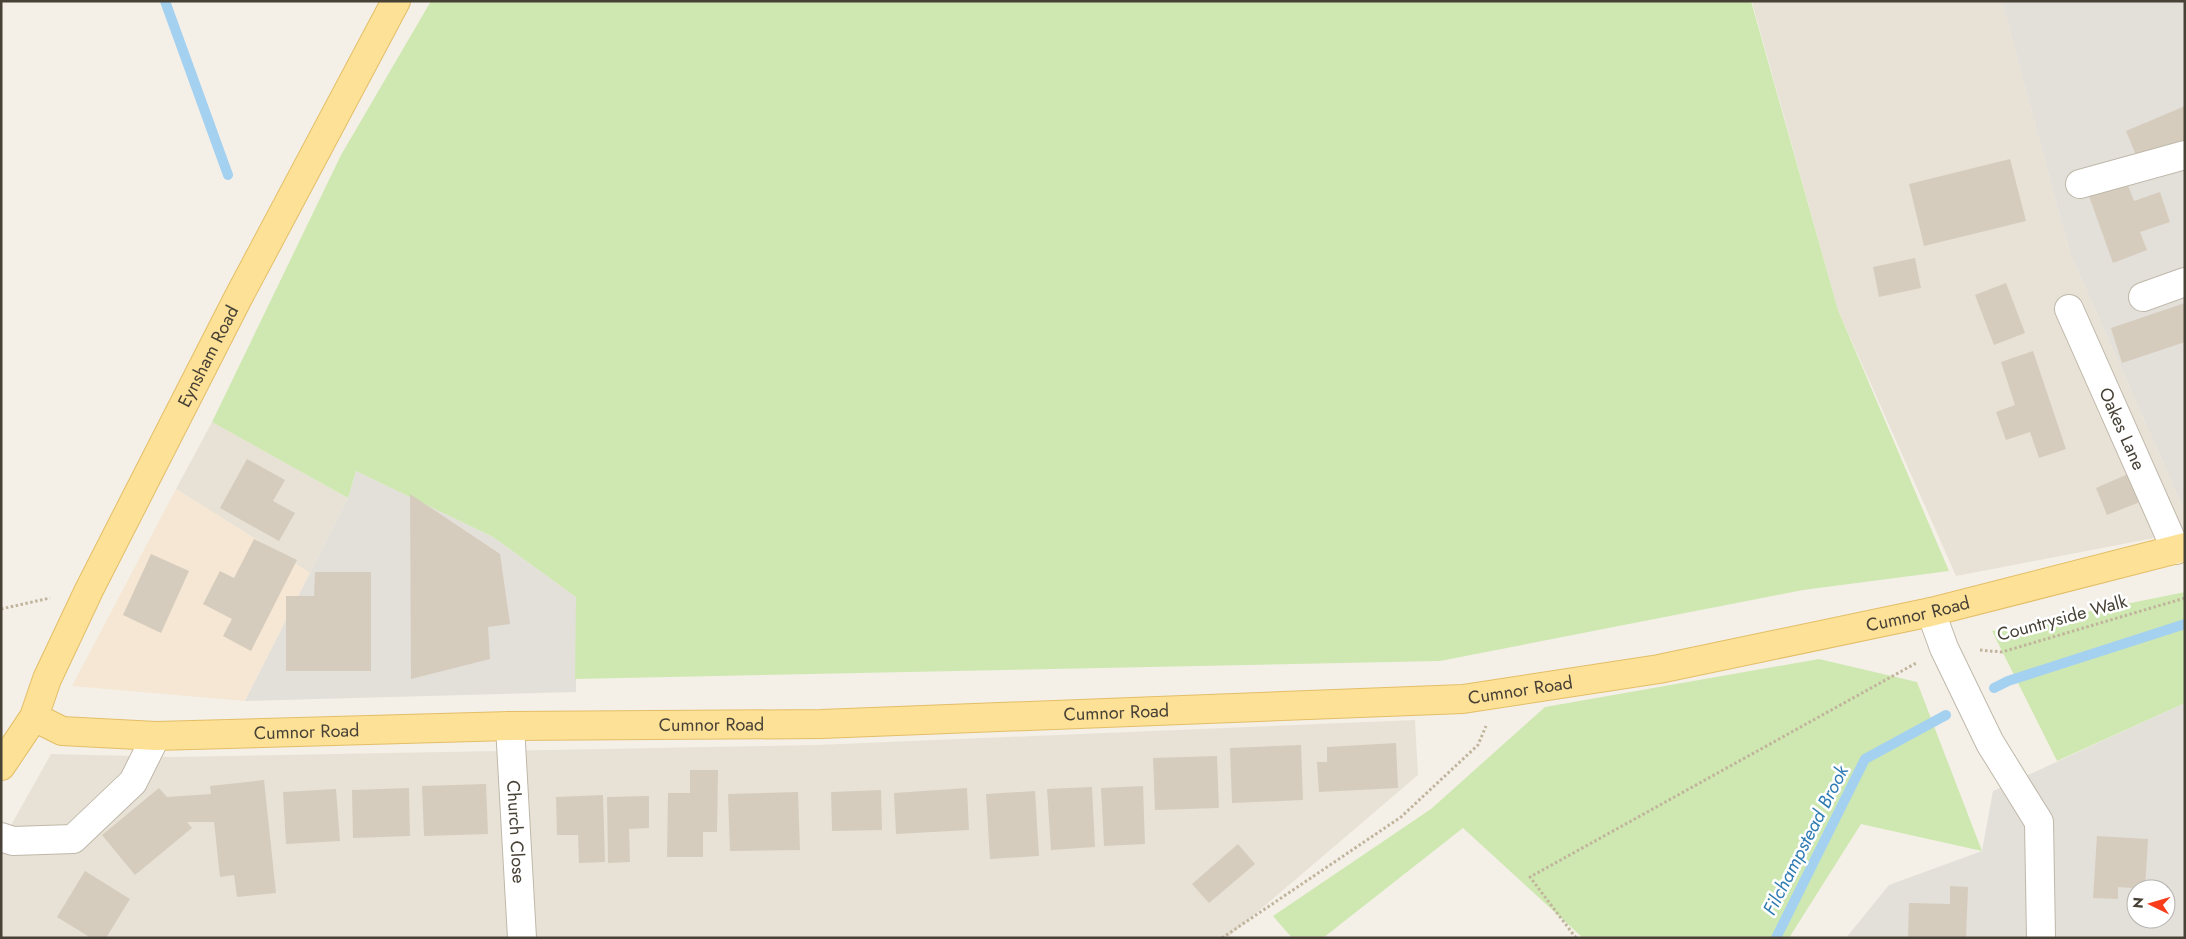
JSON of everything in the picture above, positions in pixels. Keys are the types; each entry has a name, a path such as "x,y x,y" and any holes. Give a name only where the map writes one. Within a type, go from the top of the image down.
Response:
{"main road":[{"name":"Eynsham Road","path":"1,766 34,717 47,679 89,590 238,298 396,1"},
{"name":"Cumnor Road","path":"34,717 62,731 156,736 510,726 820,724 1463,699 1659,669 1931,612 2180,549"}],"street":[{"path":"2080,184 2185,155"},
{"path":"2143,298 2185,282"},
{"name":"Oakes Lane","path":"2070,309 2180,549"},
{"path":"1931,612 1944,648 1990,742 2039,822 2041,938"},
{"name":"Church Close","path":"510,726 522,938"},
{"path":"1,837 14,841 73,839 133,782 156,736"}],"path":[{"path":"1,609 89,590"},
{"name":"Countryside Walk","path":"1944,648 2002,652 2185,598"},
{"path":"1576,938 1530,877 1944,648"},
{"path":"1222,938 1401,816 1478,745 1495,703 1502,693"}],"shaded area":[{"path":"2002,1 2070,253 2185,512 2185,532 1956,576 1838,310 1752,2"},
{"path":"2002,1 2185,1 2185,512 2070,253"},
{"path":"212,422 348,498 310,573 176,489"},
{"path":"356,471 493,537 576,597 576,692 245,701 348,498"},
{"path":"176,489 310,573 245,701 72,686"},
{"path":"2185,703 2185,938 1846,938 1889,885 1982,851 1993,791"},
{"path":"1415,720 1418,775 1227,938 1,938 1,843 51,754 172,757 816,745"}],"green space":[{"path":"431,1 1751,1 1838,310 1949,571 1803,590 1440,661 575,679 576,597 493,537 356,471 348,498 212,422 341,155"},
{"path":"2185,592 2185,703 2057,761 1992,631"},
{"path":"1819,659 1917,682 1982,851 1861,824 1789,938 1583,938 1463,828 1323,938 1292,938 1273,916 1431,809 1545,707"}],"building":[{"path":"2185,106 2185,140 2138,160 2126,131"},
{"path":"2010,159 2026,221 1924,246 1909,184"},
{"path":"2127,183 2134,201 2160,192 2170,222 2140,232 2147,250 2113,263 2089,196"},
{"path":"1915,258 1921,288 1879,297 1873,267"},
{"path":"2006,283 2025,333 1994,345 1975,295"},
{"path":"2185,303 2185,342 2122,363 2111,328"},
{"path":"2033,351 2066,449 2039,458 2030,432 2006,440 1996,412 2015,405 2001,362"},
{"path":"247,459 285,480 273,501 295,513 279,541 220,508"},
{"path":"2128,474 2140,502 2107,515 2096,488"},
{"path":"410,494 500,554 510,624 488,627 490,659 411,679"},
{"path":"254,539 297,560 251,651 223,636 232,619 203,604 220,571 234,578"},
{"path":"151,554 189,571 161,633 123,615"},
{"path":"315,572 371,572 371,671 286,671 286,596 314,596"},
{"path":"1396,743 1398,788 1319,792 1317,762 1327,762 1327,747"},
{"path":"1301,745 1303,800 1232,803 1230,748"},
{"path":"1217,756 1219,808 1155,810 1153,758"},
{"path":"690,770 718,770 717,832 703,832 703,857 667,857 668,793 690,793"},
{"path":"264,780 276,893 237,897 234,875 220,877 214,822 187,822 192,828 135,875 102,835 159,788 167,797 211,794 210,786"},
{"path":"486,784 488,834 424,836 422,786"},
{"path":"1143,786 1145,844 1104,846 1101,788"},
{"path":"1092,787 1095,847 1051,850 1047,789"},
{"path":"409,788 410,836 353,838 352,790"},
{"path":"967,788 969,830 896,834 894,793"},
{"path":"336,789 340,841 286,844 283,792"},
{"path":"881,790 882,830 832,831 831,792"},
{"path":"1035,791 1039,856 990,859 986,794"},
{"path":"798,792 800,850 730,851 728,794"},
{"path":"603,795 605,862 579,863 578,835 557,835 556,797"},
{"path":"649,796 649,828 629,829 630,862 608,863 607,797"},
{"path":"2097,836 2148,839 2146,879 2126,879 2126,888 2118,887 2118,899 2093,898"},
{"path":"1238,844 1255,864 1209,903 1192,884"},
{"path":"85,871 130,899 106,938 91,938 57,917"},
{"path":"1950,886 1968,887 1966,938 1908,938 1909,903 1950,904"}],"waterway":[{"path":"165,1 228,175"},
{"name":"Filchampstead Brook","path":"1994,688 2008,681 2185,624"},
{"name":"Filchampstead Brook","path":"1776,938 1865,759 1946,715"}]}
